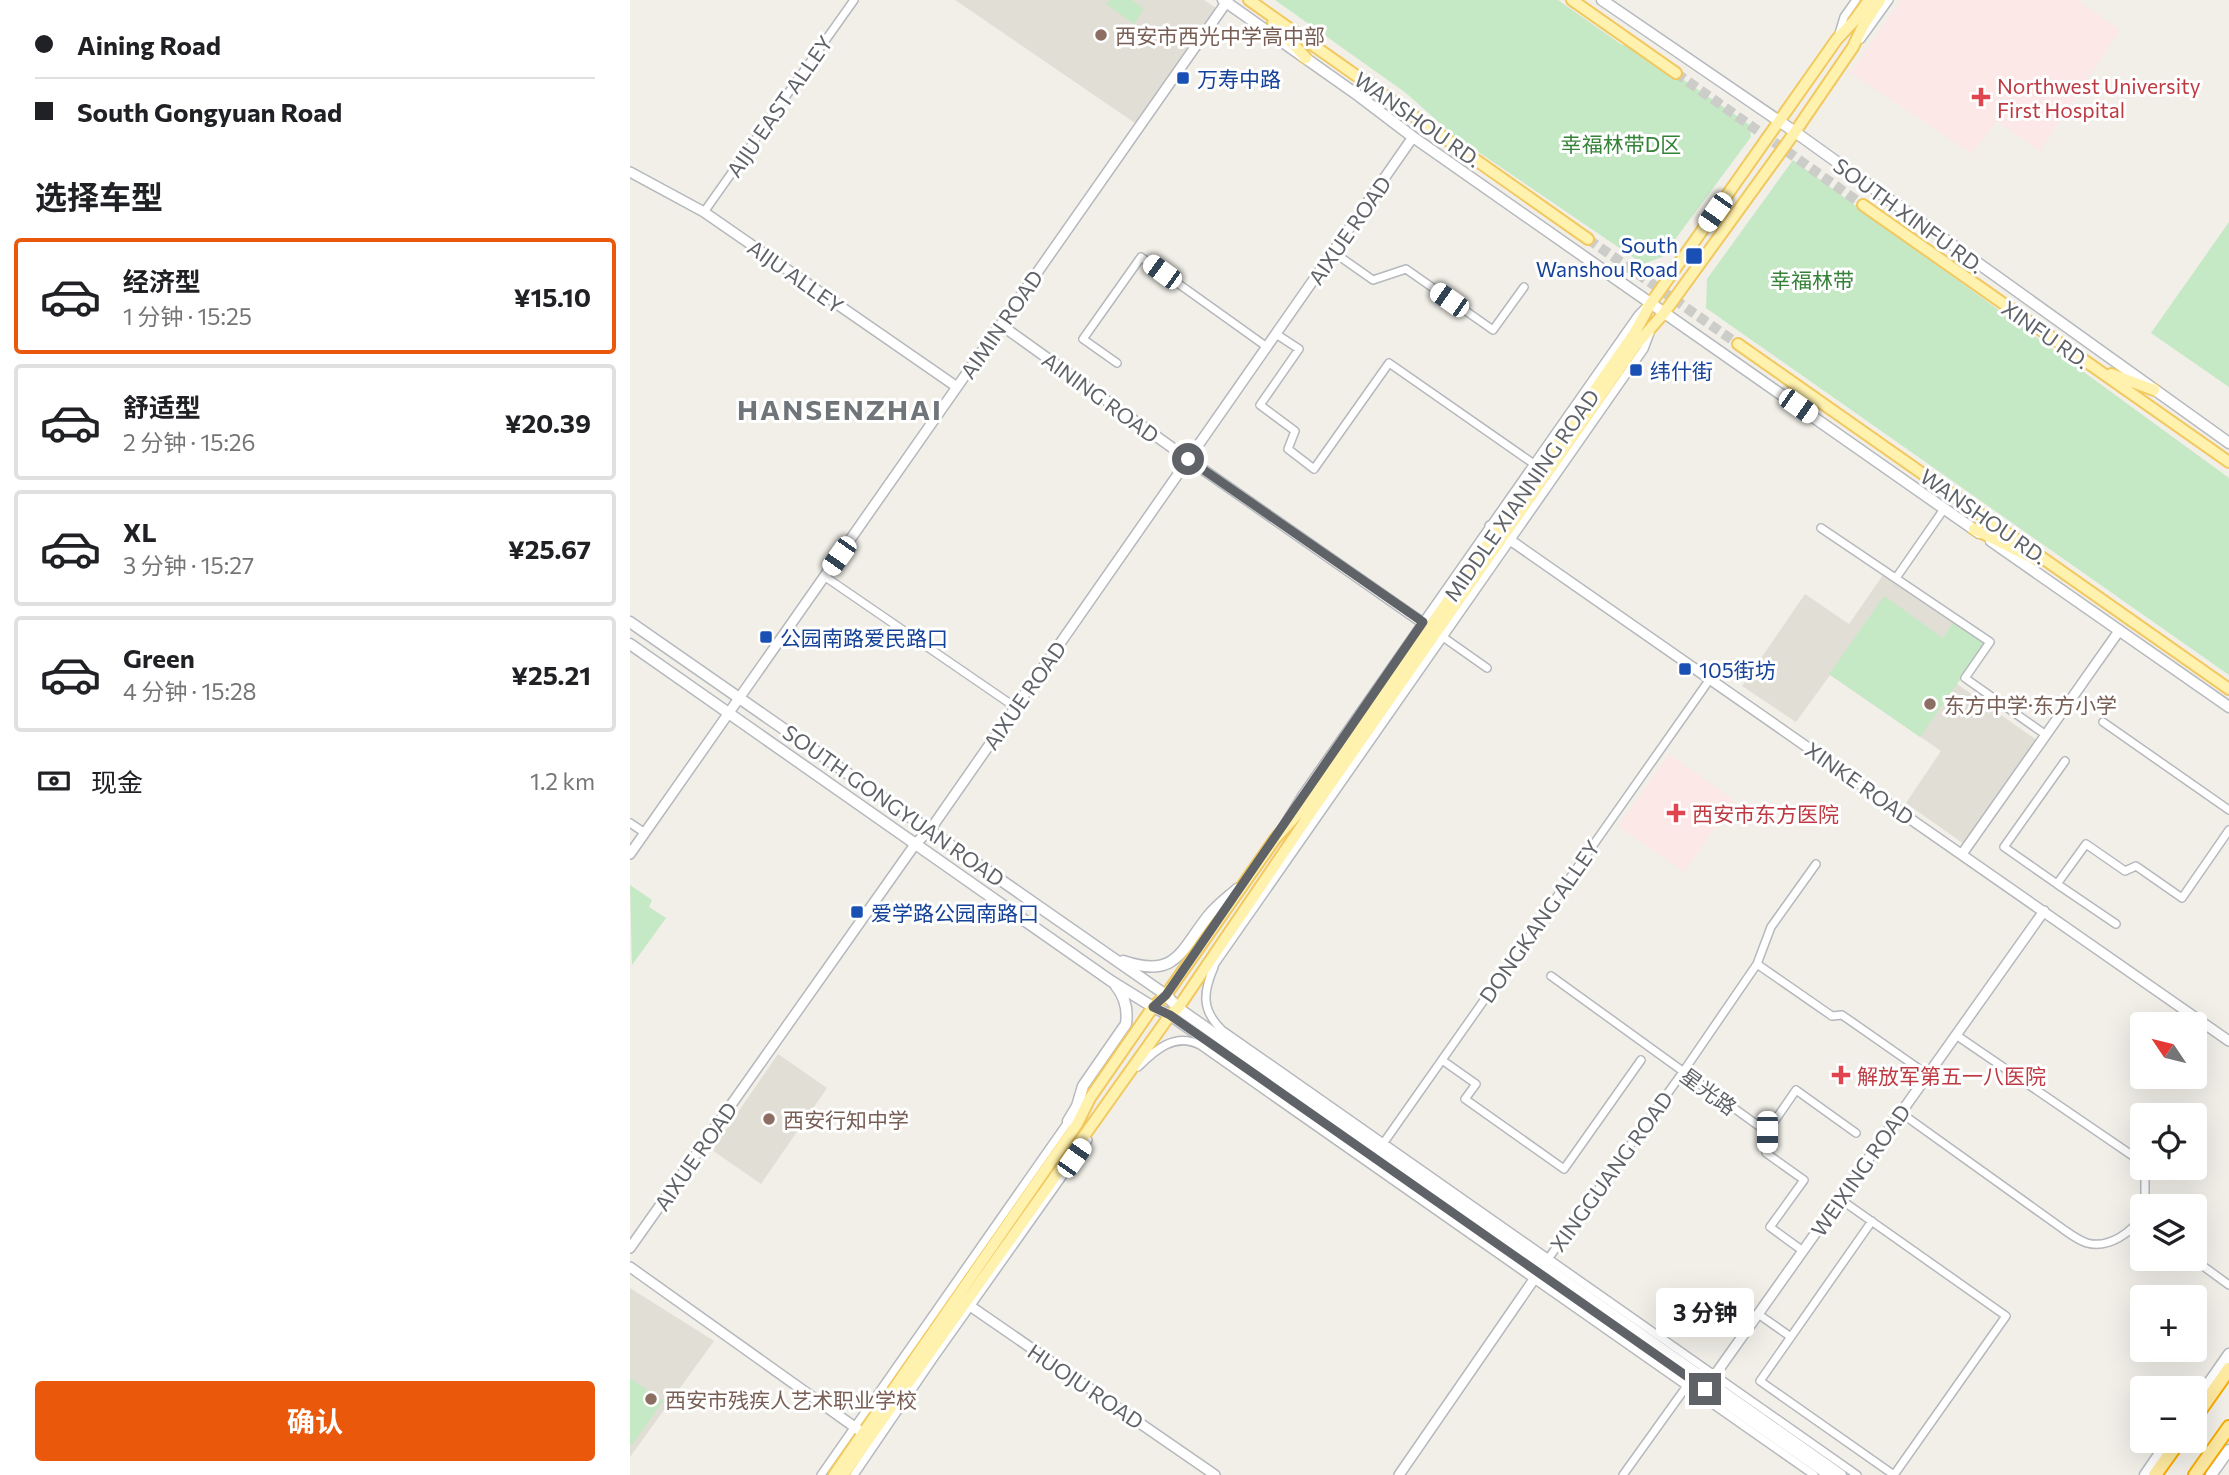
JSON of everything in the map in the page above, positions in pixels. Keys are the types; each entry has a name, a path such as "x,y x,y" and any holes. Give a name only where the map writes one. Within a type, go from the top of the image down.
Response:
{"highway":[{"path":"2207,1400 2229,1369"},
{"path":"2195,1475 2229,1427"},
{"path":"2155,1475 2171,1453"}],"main road":[{"path":"1572,0 1676,74"},
{"name":"SOUTH XINFU RD.","path":"1602,0 1794,131 2229,443"},
{"name":"MIDDLE XIANNING ROAD","path":"1500,533 1635,332 1651,303 1837,39 1870,0"},
{"name":"MIDDLE XIANNING ROAD","path":"834,1475 859,1430 964,1302 1077,1124 1090,1098 1153,1007 1166,995 1275,839 1306,805 1636,345 1664,313 1853,47 1880,0"},
{"path":"1226,1 1413,137 2229,707"},
{"path":"1253,3 1306,58"},
{"name":"WANSHOU RD.","path":"1253,3 1588,239"},
{"name":"XINFU RD.","path":"1863,205 2229,462"},
{"name":"WANSHOU RD.","path":"1738,344 2229,689"},
{"path":"2098,370 2154,390"},
{"path":"1974,529 2064,573"},
{"name":"SOUTH GONGYUAN ROAD","path":"630,622 1166,995 1174,1012"},
{"name":"MIDDLE XIANNING ROAD","path":"843,1475 964,1302 1200,976 1433,629"},
{"name":"SOUTH GONGYUAN ROAD","path":"630,644 1111,981 1153,1007 1174,1012 1707,1386 1829,1475"},
{"path":"1110,956 1147,966 1171,963 1181,954 1214,909 1243,884"},
{"path":"1068,1121 1077,1107 1083,1086 1126,1024 1123,995 1111,981"},
{"name":"SOUTH GONGYUAN ROAD","path":"1541,1269 1689,1382 1707,1386 1841,1475"},
{"path":"2207,1385 2229,1354"},
{"path":"2211,1475 2229,1450"},
{"path":"2145,1475 2160,1453"}],"street":[{"name":"AIJU EAST ALLEY","path":"704,212 854,0"},
{"path":"1837,39 1844,17 1856,0"},
{"path":"1853,47 1869,30 1889,0"},
{"name":"AIMIN ROAD","path":"630,854 1226,1"},
{"name":"AIXUE ROAD","path":"630,1248 916,843 930,830 1413,137"},
{"name":"AIJU ALLEY","path":"630,172 704,212 957,387"},
{"path":"1333,252 1373,280 1406,269 1493,330 1524,287"},
{"path":"1117,363 1083,339 1141,257 1267,347"},
{"path":"1376,1154 1215,1024 1206,1002 1208,984 1214,967 1433,629 1500,533 1534,464 1638,315 1651,303"},
{"name":"AINING ROAD","path":"1001,325 1433,629"},
{"path":"1276,334 1299,349 1260,405 1295,431 1288,449 1314,469 1389,363 1534,464"},
{"path":"1896,578 1944,509"},
{"path":"1821,528 1990,642 1965,678 2046,735"},
{"name":"XINKE ROAD","path":"1500,533 2229,1041"},
{"path":"824,576 1015,707"},
{"path":"1433,629 1487,668"},
{"path":"1962,854 2119,631"},
{"name":"DONGKANG ALLEY","path":"1376,1154 1710,679"},
{"path":"2104,722 2229,810"},
{"path":"2065,761 2004,847 2116,924"},
{"path":"630,823 645,833"},
{"path":"2057,884 2085,844 2125,871 2136,866 2182,898 2229,830"},
{"name":"XINGGUANG ROAD","path":"1399,1475 1757,964 1771,928 1816,864"},
{"name":"WEIXING ROAD","path":"1707,1386 2044,911"},
{"path":"1757,964 1832,1016 1842,1015 1928,1075"},
{"path":"1200,976 1214,967"},
{"name":"星光路","path":"1551,976 1767,1132"},
{"path":"1956,1035 2133,1156 2145,1175 2145,1194"},
{"path":"1124,1080 1164,1045 1179,1041 1194,1042 1376,1154 1541,1269"},
{"path":"1442,1060 1476,1084 1465,1099 1564,1169 1641,1060"},
{"path":"1803,1251 1770,1227 1804,1180 1766,1153 1767,1132 1796,1090 1856,1133"},
{"path":"821,1475 859,1430 1068,1121 1090,1098"},
{"path":"1901,1113 2079,1239 2090,1244 2113,1241 2130,1231"},
{"path":"1840,1199 2006,1316 1894,1475 1760,1381 1872,1222"},
{"path":"630,1268 859,1430"},
{"path":"2207,1269 2229,1285"},
{"path":"854,1475 964,1302"},
{"name":"HUOJU ROAD","path":"964,1302 1215,1475"},
{"path":"1758,1314 1791,1337"},
{"path":"1623,1475 1689,1382"},
{"path":"1707,1386 1814,1475"},
{"path":"1707,1386 1857,1475"}],"shaded area":[{"name":"西安市西光中学高中部","path":"955,0 1204,0 1216,8 1135,123"},
{"name":"Northwest University First Hospital","path":"1901,0 2077,0 2120,30 2040,151 1997,121 1972,154 1850,73"},
{"name":"东方中学·东方小学","path":"1883,575 1985,644 1957,684 2038,741 1964,844 1906,803 1941,751 1830,675 1796,722 1742,686 1805,594 1849,624"},
{"name":"西安市东方医院","path":"1669,754 1734,800 1684,872 1618,826"},
{"name":"西安行知中学","path":"778,1054 827,1088 761,1184 712,1150"},
{"name":"西安市残疾人艺术职业学校","path":"630,1288 714,1341 630,1457"}],"green space":[{"path":"1109,0 1132,0 1144,9 1134,24 1106,4"},
{"name":"幸福林带D区","path":"1275,0 1558,0 1622,45 1631,44 1750,125 1751,137 1662,257 1643,264 1452,134 1406,93"},
{"name":"幸福林带","path":"1793,160 2229,478 2229,675 1706,308 1707,279"},
{"path":"2229,222 2229,387 2151,333"},
{"path":"1884,596 1943,638 1953,623 1985,644 1920,737 1829,674"},
{"path":"630,885 652,900 649,907 666,918 632,965"},
{"path":"630,1378 663,1401 632,1445 630,1444"}],"tunnel":[{"path":"1676,73 1863,205"},
{"path":"1588,239 1738,344"}],"place":[{"name":"西安市西光中学高中部","path":"1101,35"},
{"name":"万寿中路","path":"1183,78"},
{"name":"Northwest University First Hospital","path":"1981,97"},
{"name":"South Wanshou Road","path":"1694,256"},
{"name":"纬什街","path":"1636,370"},
{"name":"公园南路爱民路口","path":"766,637"},
{"name":"105街坊","path":"1685,669"},
{"name":"东方中学·东方小学","path":"1930,704"},
{"name":"西安市东方医院","path":"1676,813"},
{"name":"爱学路公园南路口","path":"857,912"},
{"name":"解放军第五一八医院","path":"1841,1075"},
{"name":"西安行知中学","path":"769,1119"},
{"name":"西安市残疾人艺术职业学校","path":"651,1399"}],"district":[{"name":"HANSENZHAI","path":"840,409"}],"route":[{"path":"1188,459 1423,622 1166,995 1153,1007 1170,1015 1705,1389"}]}
